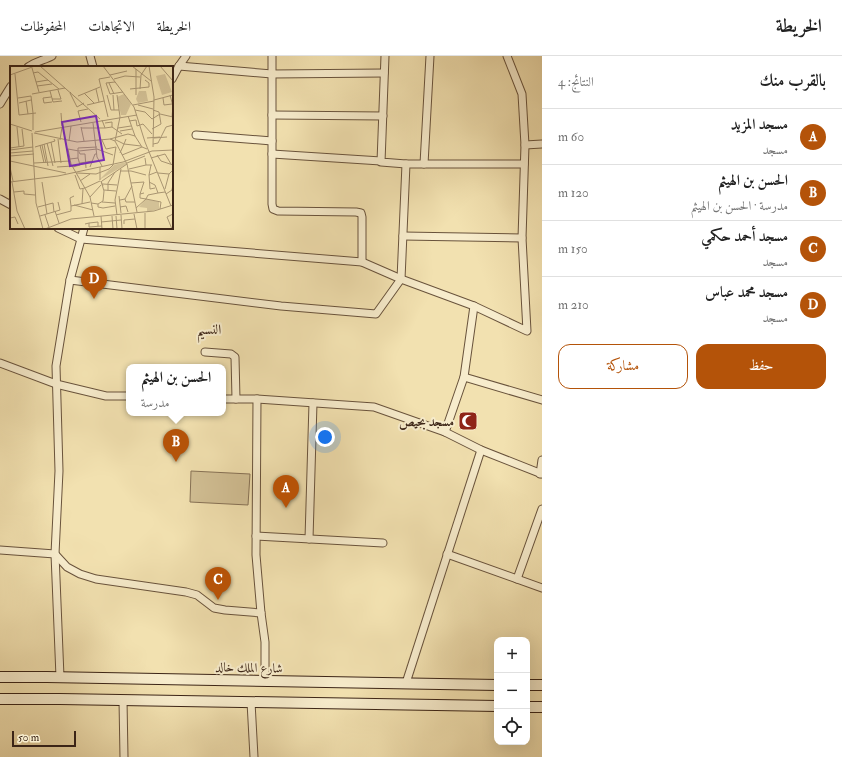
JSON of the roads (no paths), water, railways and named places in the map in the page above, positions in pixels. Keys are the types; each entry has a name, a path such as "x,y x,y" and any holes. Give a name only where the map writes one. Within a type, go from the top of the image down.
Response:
{"main road":[{"name":"شارع الملك خالد","path":"0,677 494,684"},
{"path":"530,685 542,685"},
{"path":"0,699 494,706"},
{"path":"530,707 542,707"}],"street":[{"path":"29,66 52,56"},
{"path":"90,56 94,66"},
{"path":"173,77 186,56"},
{"path":"272,56 273,209 278,211 361,213 362,262"},
{"path":"381,161 385,56"},
{"path":"424,164 430,56"},
{"path":"60,229 81,239 362,262 401,279 474,306 527,331 522,238 525,145 522,94 506,56"},
{"path":"179,66 272,74 384,73"},
{"path":"0,104 10,88"},
{"path":"272,115 383,116"},
{"path":"196,135 272,142"},
{"path":"525,145 542,144"},
{"path":"272,154 406,164 524,164"},
{"path":"70,280 281,306 376,314 401,279 406,164"},
{"path":"0,199 10,204"},
{"path":"60,678 55,554 59,471 56,366 70,280 84,229"},
{"path":"403,236 522,238"},
{"path":"445,432 464,377 474,306"},
{"path":"205,352 231,354 235,357 236,399"},
{"path":"0,363 56,384 106,396 126,396"},
{"path":"464,377 542,400"},
{"path":"226,399 374,407 445,432 481,450 541,474 542,460"},
{"path":"257,400 256,555 265,642 265,680"},
{"path":"309,539 313,403"},
{"path":"406,683 481,450"},
{"path":"517,579 542,509"},
{"path":"256,536 383,543"},
{"path":"0,550 55,554 67,567 80,574 96,579 186,592 197,595 214,608 261,613"},
{"path":"448,554 542,588"},
{"path":"123,700 124,757"},
{"path":"251,702 254,757"}],"place":[{"name":"مسجد محمد عباس","path":"94,299"},
{"name":"مسجد بحيص","path":"468,421"},
{"name":"الحسن بن الهيثم","path":"176,462"},
{"name":"مسجد المزيد","path":"286,508"},
{"name":"مسجد أحمد حكمي","path":"218,600"}],"district":[{"name":"النسيم","path":"209,329"}]}
